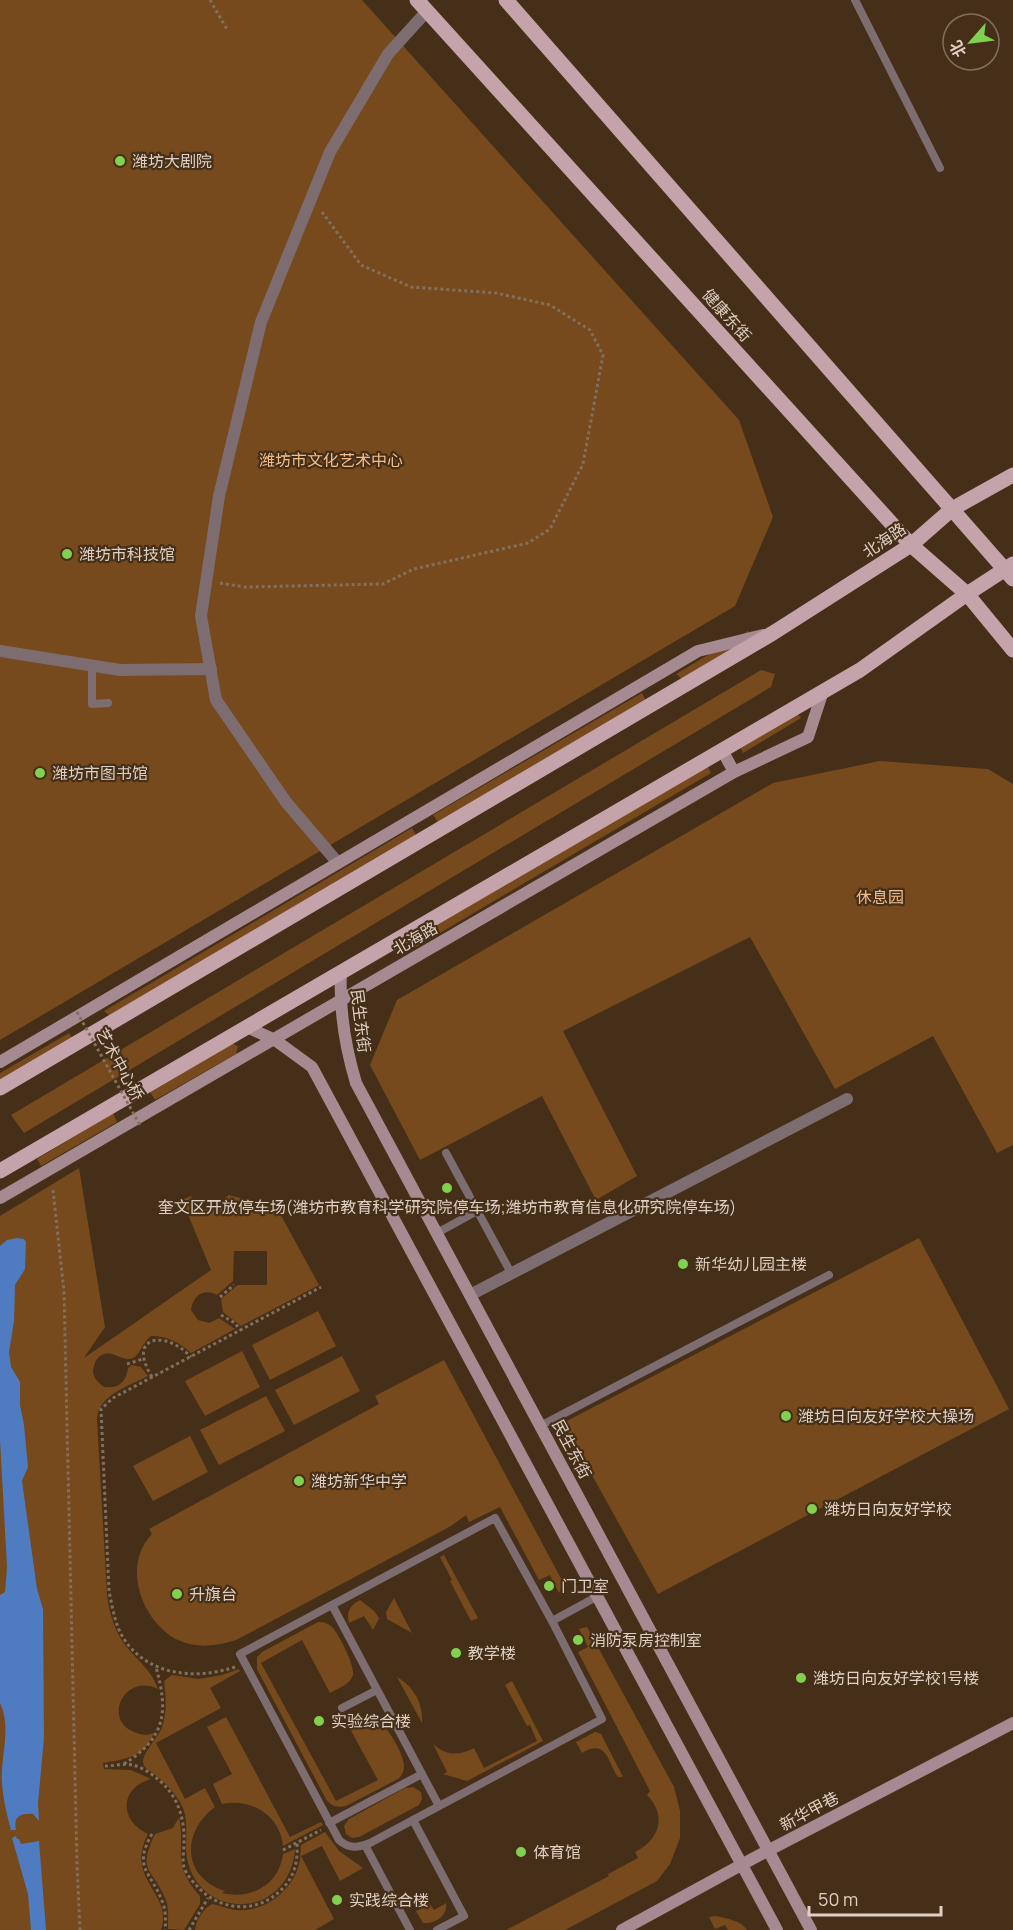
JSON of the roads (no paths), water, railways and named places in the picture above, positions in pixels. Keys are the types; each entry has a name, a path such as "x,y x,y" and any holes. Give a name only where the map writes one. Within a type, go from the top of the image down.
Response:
{"main road":[{"path":"506,0 952,509 1010,571"},
{"name":"健康东街","path":"422,5 911,545 967,594 1013,650"},
{"name":"北海路","path":"0,1088 773,633 911,545 952,509 1013,475"},
{"name":"北海路","path":"0,1171 860,670 967,594 1010,571"}],"street":[{"path":"338,863 286,802 216,700 201,616 219,496 261,322 330,152 388,54 422,5"},
{"name":"北海路","path":"0,1062 698,651 773,633"},
{"path":"0,651 120,670 211,669"},
{"path":"657,675 668,695"},
{"name":"北海路","path":"0,1198 734,772 808,737 823,691"},
{"path":"722,750 734,772"},
{"path":"417,817 429,836"},
{"name":"民生东街","path":"341,972 339,1002 348,1054 356,1083 811,1930"},
{"path":"247,1027 275,1040 312,1067 777,1930"},
{"path":"470,1294 847,1099"},
{"name":"新华甲巷","path":"622,1930 769,1850 1013,1723"}],"lane":[{"path":"855,0 940,168"},
{"path":"92,665 92,704 108,704"},
{"path":"446,1153 511,1274"},
{"path":"437,1233 477,1211"},
{"path":"540,1426 829,1275"},
{"path":"495,1518 552,1621 602,1719 365,1845 353,1847 339,1840 240,1654 495,1518"},
{"path":"552,1621 598,1596"},
{"path":"332,1605 439,1806"},
{"path":"342,1708 377,1690"},
{"path":"330,1824 422,1773"},
{"path":"413,1820 464,1916 437,1930"},
{"path":"365,1845 410,1930"}],"water":[{"path":"24,1239 26,1242 25,1269 15,1285 14,1321 9,1352 11,1367 20,1382 20,1405 28,1467 22,1481 37,1589 43,1609 44,1738 38,1803 39,1821 33,1814 24,1814 17,1819 16,1830 11,1830 3,1789 5,1722 0,1703 0,1595 5,1592 7,1567 0,1440 0,1246 7,1240"},
{"path":"16,1836 21,1844 39,1841 46,1930 31,1930 28,1894 12,1838"}],"place":[{"name":"潍坊大剧院","path":"120,161"},
{"name":"潍坊市科技馆","path":"67,554"},
{"name":"潍坊市图书馆","path":"40,773"},
{"name":"奎文区开放停车场(潍坊市教育科学研究院停车场;潍坊市教育信息化研究院停车场)","path":"447,1188"},
{"name":"新华幼儿园主楼","path":"683,1264"},
{"name":"潍坊日向友好学校大操场","path":"786,1416"},
{"name":"潍坊新华中学","path":"299,1481"},
{"name":"潍坊日向友好学校","path":"812,1509"},
{"name":"门卫室","path":"549,1586"},
{"name":"升旗台","path":"177,1594"},
{"name":"消防泵房控制室","path":"578,1640"},
{"name":"教学楼","path":"456,1653"},
{"name":"潍坊日向友好学校1号楼","path":"801,1678"},
{"name":"实验综合楼","path":"319,1721"},
{"name":"体育馆","path":"521,1852"},
{"name":"实践综合楼","path":"337,1900"}],"park label":[{"name":"潍坊市文化艺术中心","path":"331,460"},
{"name":"休息园","path":"880,897"}]}
